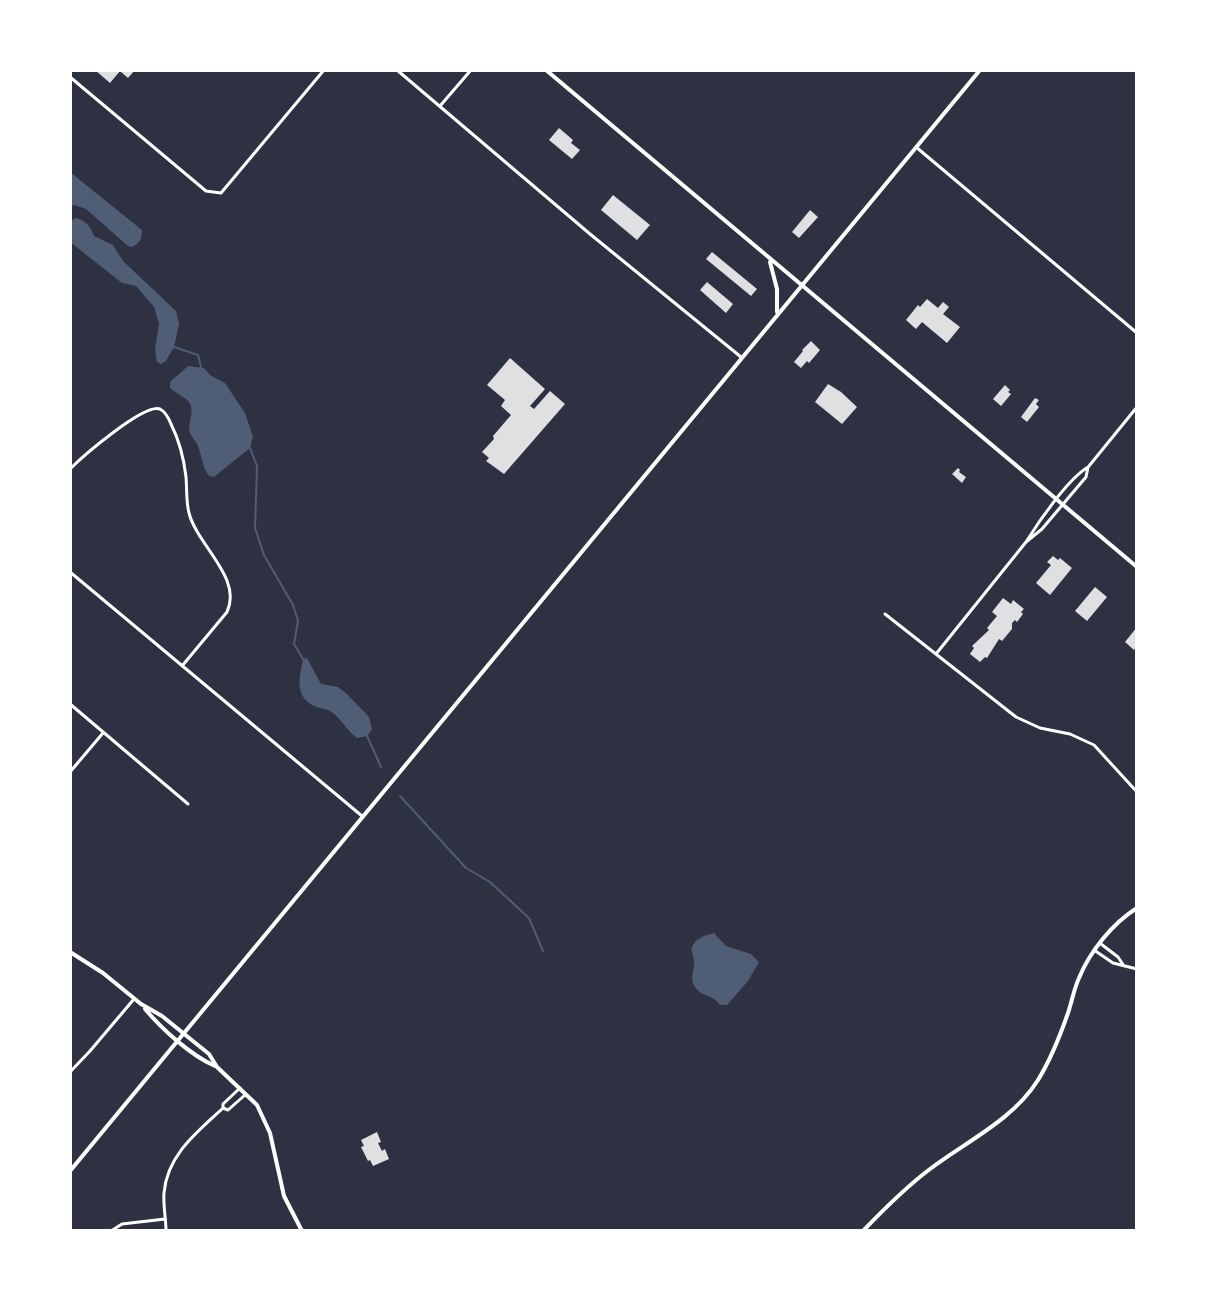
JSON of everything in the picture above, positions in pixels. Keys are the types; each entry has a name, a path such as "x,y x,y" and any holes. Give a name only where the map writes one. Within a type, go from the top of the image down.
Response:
{"main road":[{"path":"546,70 1137,567"},
{"path":"70,1171 980,70"},
{"path":"770,259 777,289 777,313"},
{"path":"863,1231 928,1170 998,1121 1024,1098 1053,1053 1079,976 1094,950 1137,908"},
{"path":"70,952 162,1016 209,1054 217,1067 257,1105 270,1133 284,1196 302,1231"},
{"path":"141,1004 157,1023 204,1061 217,1067"}],"street":[{"path":"70,77 206,191 221,193 324,70"},
{"path":"397,70 741,357"},
{"path":"440,106 471,70"},
{"path":"916,147 1137,333"},
{"path":"936,654 1077,473 1088,467 1137,407"},
{"path":"70,469 114,432 151,409 160,410 167,416 180,449 191,519 226,579 231,596 227,612 182,666"},
{"path":"1026,542 1063,505 1086,477 1088,467"},
{"path":"70,572 363,817"},
{"path":"885,614 1016,717 1094,745 1137,792"},
{"path":"70,704 188,804"},
{"path":"70,772 103,733"},
{"path":"1100,943 1124,966"},
{"path":"1094,950 1113,963 1137,969"},
{"path":"70,1072 134,999"},
{"path":"166,1231 164,1190 173,1161 186,1143 240,1088"},
{"path":"223,1108 228,1110 246,1094"},
{"path":"111,1231 122,1224 165,1219"}],"water":[{"path":"70,172 142,230 137,244 128,246 86,209 74,205 70,207"},
{"path":"76,218 88,224 94,236 113,245 123,261 176,311 179,324 174,347 166,361 161,364 157,362 155,349 159,324 154,307 136,286 122,283 70,242 70,221"},
{"path":"188,366 204,368 225,383 245,413 253,437 250,448 214,477 209,476 203,465 190,432 190,404 170,388 170,382"},
{"path":"307,658 321,684 338,687 369,717 372,730 367,736 357,738 334,714 306,701 300,684 303,659"},
{"path":"714,933 726,946 751,954 759,962 748,981 727,1005 720,1005 701,993 692,981 693,945 700,938"}],"building":[{"path":"95,70 135,70 128,78 120,71 110,83"},
{"path":"559,128 580,150 572,159 549,140"},
{"path":"613,195 650,225 637,240 601,210"},
{"path":"810,210 818,217 799,238 792,232"},
{"path":"712,252 757,289 751,296 706,259"},
{"path":"707,282 733,304 726,313 700,290"},
{"path":"927,299 938,308 943,302 949,307 943,314 960,327 947,343 922,322 916,329 906,320"},
{"path":"811,341 820,350 801,368 794,362"},
{"path":"510,358 545,389 530,406 534,409 550,391 565,404 504,474 486,461 489,458 482,452 511,415 501,406 505,400 487,385"},
{"path":"828,384 857,407 842,424 815,402"},
{"path":"1005,385 1011,394 1001,406 993,399"},
{"path":"1035,398 1039,400 1036,404 1039,407 1027,422 1021,417"},
{"path":"958,468 966,477 962,483 952,474"},
{"path":"1053,556 1072,568 1050,595 1036,583 1051,565 1047,562"},
{"path":"1095,587 1107,597 1087,621 1075,611"},
{"path":"1003,598 1011,604 1013,600 1024,609 1023,614 1012,623 1012,629 1002,641 999,639 987,658 980,662 970,654 974,648 972,646 989,630 987,628 997,616 992,612"},
{"path":"1137,627 1137,646 1134,650 1125,642"},
{"path":"377,1132 381,1142 378,1143 389,1159 373,1166 361,1147 364,1146 361,1140"}],"waterway":[{"path":"174,347 198,355 201,367"},
{"path":"250,448 257,466 255,528 264,555 293,605 298,621 294,644 303,659"},
{"path":"367,736 381,767"},
{"path":"400,796 466,868 490,882 529,918 543,951"}]}
